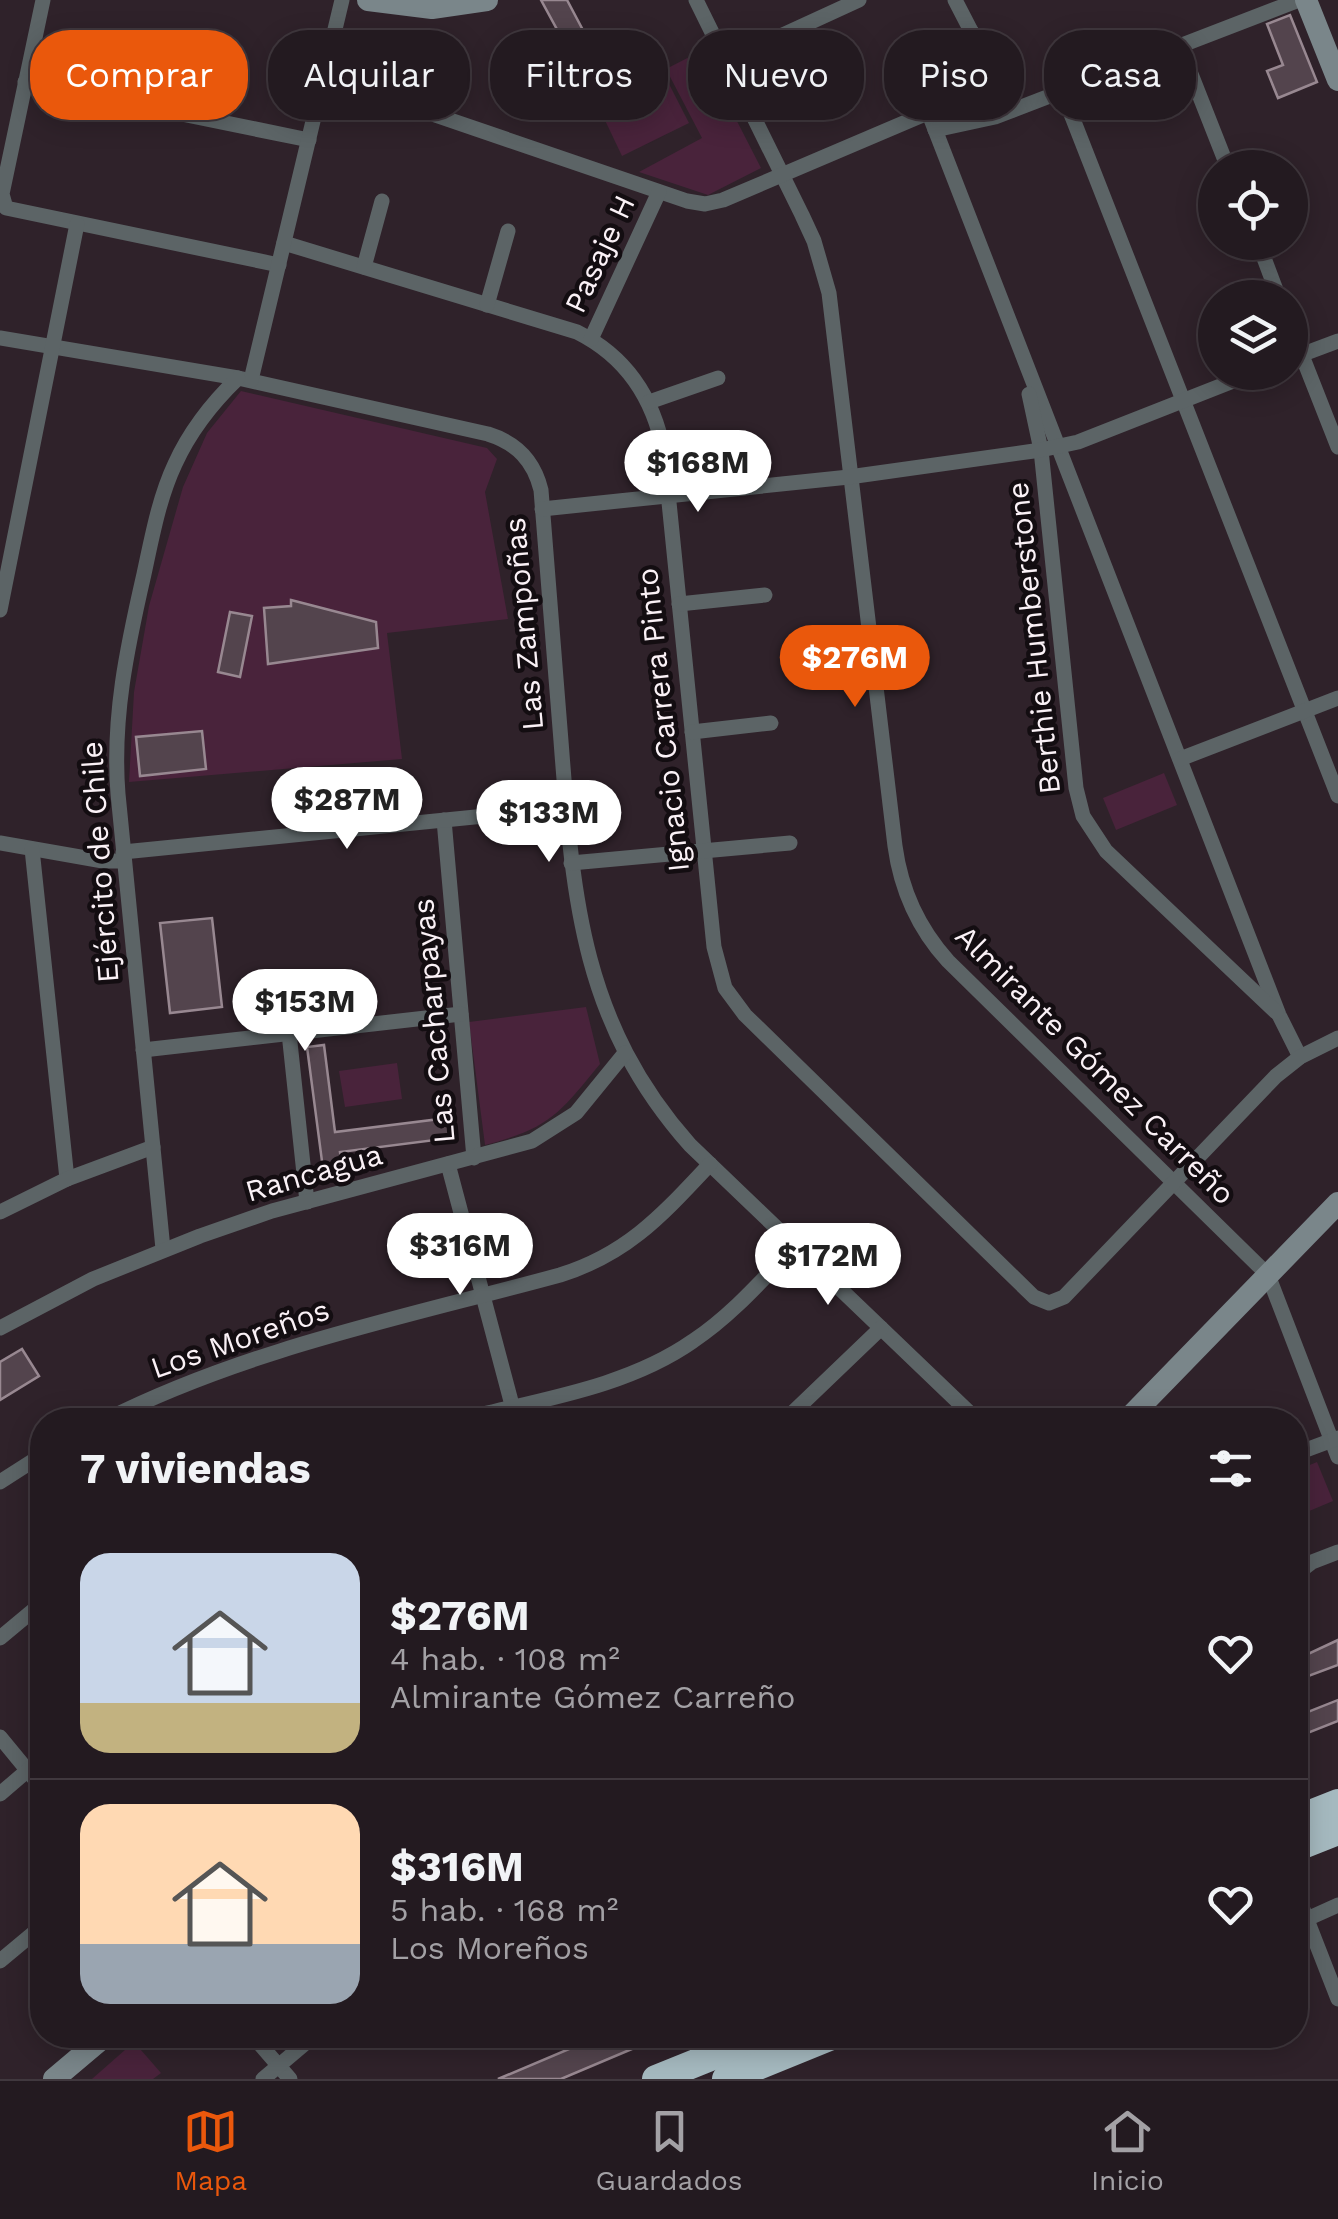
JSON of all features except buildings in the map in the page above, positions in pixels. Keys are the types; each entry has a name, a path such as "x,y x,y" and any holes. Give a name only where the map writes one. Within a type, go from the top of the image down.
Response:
{"highway":[{"path":"1308,1815 1338,1802"},
{"path":"1308,1843 1338,1831"},
{"path":"656,2079 732,2048"},
{"path":"726,2079 802,2048"}],"street":[{"path":"43,0 3,204 14,211 279,265"},
{"name":"Ejército de Chile","path":"335,30 342,0"},
{"path":"368,0 432,8 487,0"},
{"name":"Almirante Gómez Carreño","path":"696,0 711,30"},
{"path":"795,30 859,0"},
{"path":"955,0 970,30"},
{"path":"1196,40 1302,0 1338,80"},
{"path":"25,82 309,140"},
{"path":"1196,87 1221,150"},
{"name":"Ejército de Chile","path":"164,1249 123,856 116,748 118,700 157,514 186,440 207,410 244,379 279,265 314,120"},
{"path":"447,120 659,192 706,204 932,122 982,120"},
{"name":"Almirante Gómez Carreño","path":"755,120 814,241 828,293 898,866 909,903 926,934 948,961 1268,1275 1335,1439 1338,1456"},
{"path":"1073,120 1338,796"},
{"name":"Berthie Humberstone","path":"932,122 1279,1015 1300,1056"},
{"name":"Pasaje H","path":"591,339 659,192"},
{"path":"364,267 382,201"},
{"path":"0,610 77,224"},
{"path":"487,305 508,231"},
{"name":"Ignacio Carrera Pinto","path":"284,242 591,339 625,366 649,402 660,434 668,496 716,961 734,1002 1034,1297 1049,1303 1064,1297 1174,1182"},
{"name":"Las Zampoñas","path":"0,338 244,379 501,438 522,453 534,470 542,509 571,863 589,960 624,1054 654,1102 710,1164 958,1408"},
{"path":"1308,352 1338,341"},
{"name":"Berthie Humberstone","path":"1020,355 1042,450 1076,788 1083,816 1106,851 1279,1015"},
{"path":"649,402 718,378"},
{"path":"1308,383 1338,447"},
{"path":"542,509 849,477 1060,447 1211,390"},
{"path":"679,604 765,595"},
{"path":"1180,760 1338,698"},
{"path":"692,732 771,723"},
{"path":"0,843 102,861 566,808"},
{"name":"Las Cacharpayas","path":"444,820 474,1158"},
{"path":"571,863 790,843"},
{"path":"32,849 67,1179"},
{"path":"143,1050 461,1014"},
{"path":"289,1034 307,1202"},
{"path":"1174,1182 1276,1076 1300,1056 1338,1038"},
{"name":"Rancagua","path":"0,1328 93,1279 164,1249 307,1202 532,1142 566,1122 585,1104 624,1054"},
{"path":"0,1212 67,1179 153,1147"},
{"name":"Las Cacharpayas","path":"448,1164 513,1408"},
{"name":"Los Moreños","path":"130,1408 254,1357 579,1270 614,1253 658,1220 710,1164"},
{"path":"1138,1408 1338,1203"},
{"path":"529,1408 611,1381 671,1355 726,1316 795,1246"},
{"path":"799,1408 881,1328"},
{"path":"1308,1449 1335,1439"},
{"path":"0,1482 30,1462"},
{"path":"1308,1565 1338,1552"},
{"path":"0,1638 30,1613"},
{"path":"0,1738 30,1773"},
{"path":"0,1794 28,1770"},
{"path":"1308,1919 1338,1905"},
{"path":"1308,1922 1337,1995"},
{"path":"0,1961 30,1936"},
{"path":"54,2079 91,2048"},
{"path":"263,2048 290,2079"},
{"path":"263,2079 299,2048"}],"shaded area":[{"path":"688,58 688,111 668,73 668,68"},
{"path":"668,82 689,123 622,156 605,120 668,120"},
{"path":"693,120 736,120 761,168 708,195 639,172 702,138"},
{"path":"241,391 487,448 497,459 485,492 508,619 387,633 402,759 129,782 134,692 149,606 183,487 207,433"},
{"path":"1164,773 1177,805 1116,830 1103,798"},
{"path":"586,1007 600,1064 552,1117 525,1132 485,1145 469,1022"},
{"path":"397,1063 402,1099 345,1107 339,1071"},
{"path":"1317,1462 1333,1501 1308,1512 1308,1466"},
{"path":"127,2048 139,2048 161,2073 153,2079 92,2079"}]}
